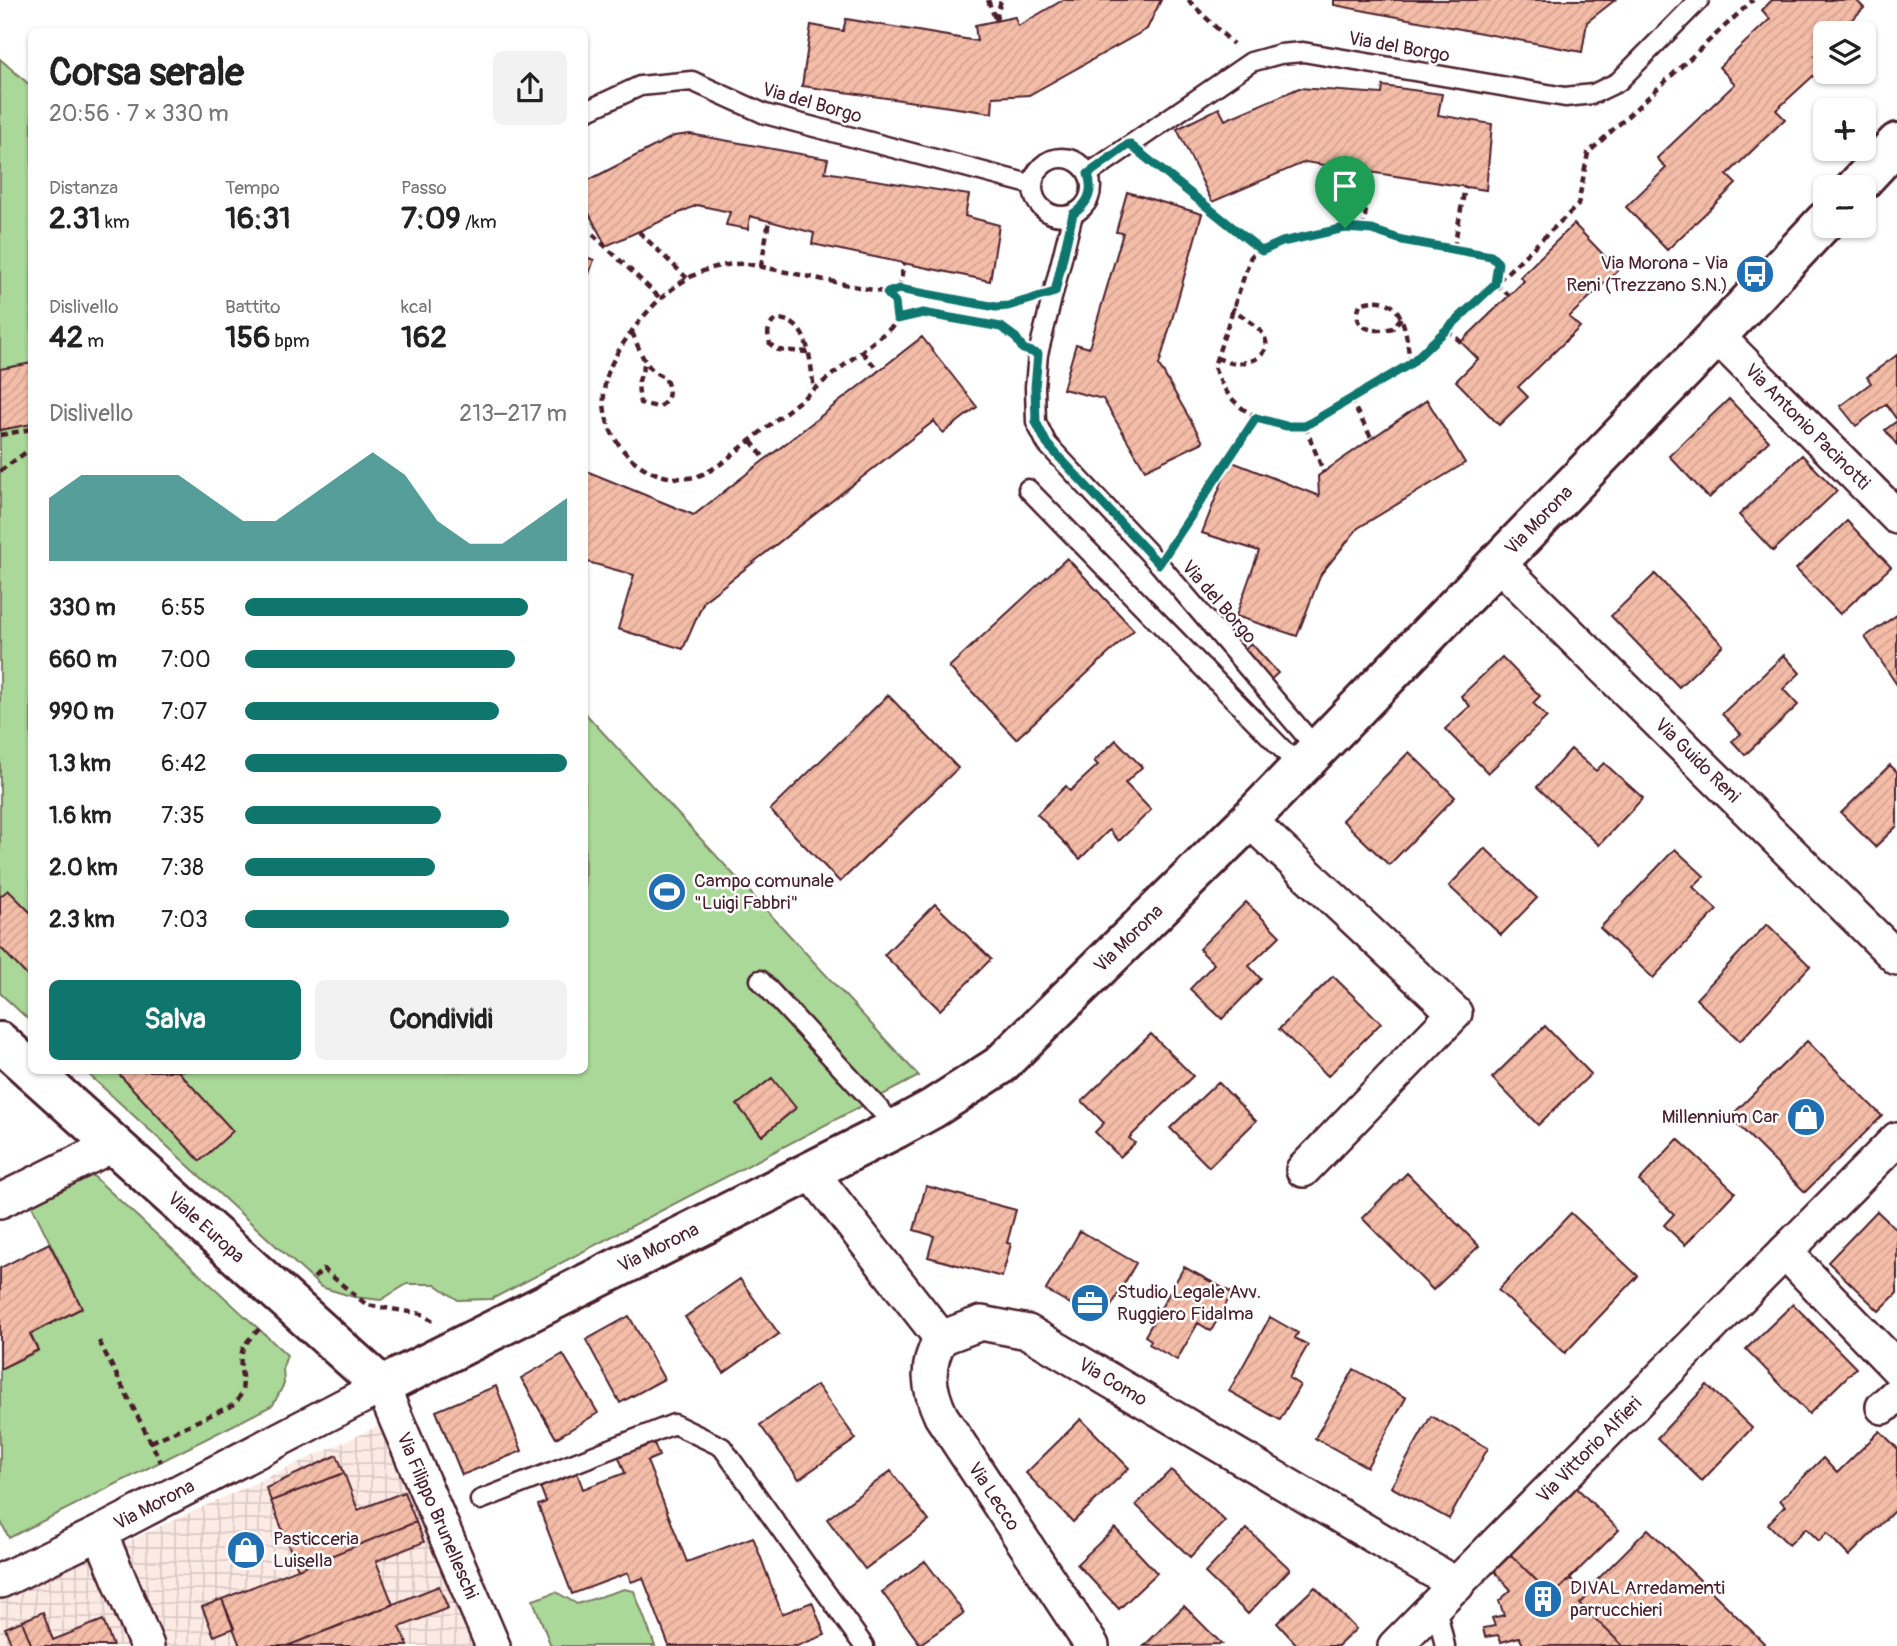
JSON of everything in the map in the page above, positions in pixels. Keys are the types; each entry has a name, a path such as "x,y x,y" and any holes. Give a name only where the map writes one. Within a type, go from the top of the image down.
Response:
{"main road":[{"path":"1867,175 1897,143"},
{"name":"Via Morona","path":"382,1386 897,1128 999,1066 1249,820 1717,337 1813,233"},
{"name":"Viale Europa","path":"0,1042 28,1067"},
{"name":"Viale Europa","path":"35,1074 382,1386"}],"street":[{"name":"Via Antonio Pacinotti","path":"1717,337 1897,517"},
{"name":"Via Guido Reni","path":"1497,562 1897,958"},
{"path":"1249,820 1455,1013 1303,1170"},
{"name":"Via Vittorio Alfieri","path":"1395,1646 1897,1139"},
{"path":"0,1201 113,1145"},
{"path":"810,1172 941,1338"},
{"path":"1785,1252 1897,1368"},
{"name":"Via Como","path":"941,1338 981,1322 1028,1332 1447,1595"},
{"name":"Via Lecco","path":"941,1338 931,1356 931,1394 941,1416 1092,1646"},
{"name":"Via Morona","path":"0,1581 100,1533 382,1386"},
{"name":"Via Filippo Brunelleschi","path":"382,1386 493,1646"},
{"path":"100,1533 147,1646"}],"lane":[{"name":"Via del Borgo","path":"1088,174 1251,62 1280,54 1303,52 1565,97 1594,94 1618,82 1699,0"},
{"name":"Via del Borgo","path":"588,110 640,86 692,81 765,114 1033,185"},
{"path":"1056,159 1075,161 1088,174 1091,183 1087,201 1073,214 1053,215 1044,211 1038,203 1033,185 1040,168 1048,162 1056,159"},
{"name":"Via del Borgo","path":"1073,214 1038,354 1036,422 1047,444 1159,564 1308,758"},
{"path":"1027,489 1308,758"},
{"path":"760,980 897,1128"},
{"path":"480,1500 674,1424 722,1447 864,1646"},
{"path":"1445,1646 1447,1595"}],"path":[{"path":"988,0 996,21 1001,0"},
{"path":"1188,0 1251,62"},
{"path":"1495,284 1498,263 1491,256 1402,240 1363,229 1345,228 1282,242 1251,256 1216,358 1214,366 1218,379 1230,397 1256,418 1286,426 1305,426 1410,364 1447,330 1578,205 1588,153 1753,0"},
{"path":"1129,144 1262,251"},
{"path":"1363,229 1373,172"},
{"path":"1454,248 1465,187"},
{"path":"761,266 769,221"},
{"path":"588,230 660,298"},
{"path":"639,232 687,278"},
{"path":"887,293 895,302 897,319 892,327 751,441 706,473 690,478 673,478 647,470 628,458 618,445 610,427 604,394 612,362 632,331 660,298 704,269 737,263 761,266 887,293 899,289 996,307 1055,292"},
{"path":"899,289 904,263"},
{"path":"1495,284 1509,295"},
{"path":"1401,318 1393,328 1373,331 1365,328 1356,313 1360,304 1380,300 1392,306 1401,318 1406,328 1410,364"},
{"path":"1216,358 1230,363 1242,363 1263,354 1267,346 1265,335 1232,308"},
{"path":"897,319 923,313 1001,327 1016,338 1023,349 1038,354"},
{"path":"808,352 778,349 770,344 769,326 776,319 787,319 797,326 807,342 814,391"},
{"path":"1447,330 1461,342"},
{"path":"632,331 645,362 655,374 665,377 669,388 669,396 664,404 658,407 640,402 638,384 645,362"},
{"path":"862,352 879,371"},
{"path":"1350,399 1372,439"},
{"path":"1159,564 1256,418"},
{"path":"1305,426 1324,473"},
{"path":"0,435 28,430"},
{"path":"751,441 765,460"},
{"path":"0,471 28,450"},
{"path":"323,1269 367,1306 422,1314 439,1324"},
{"path":"151,1442 233,1405 241,1397 241,1354 246,1342 269,1319"},
{"path":"99,1341 161,1462"}],"shaded area":[{"path":"385,1423 475,1646 0,1646 0,1600"}],"green space":[{"path":"0,59 28,84 28,1019 0,993"},
{"name":"Campo comunale \"Luigi Fabbri\"","path":"588,716 919,1076 492,1299 458,1300 435,1284 407,1284 381,1300 354,1297 321,1287 88,1074 588,1074"},
{"path":"90,1173 287,1355 283,1367 284,1384 273,1405 9,1538 0,1520 0,1369 38,1351 30,1334 82,1308 30,1202"},
{"path":"624,1589 634,1591 655,1646 551,1646 533,1600 556,1592 577,1604"}],"building":[{"path":"1063,0 1161,0 1147,29 1029,95 993,97 992,113 802,86 811,25 843,31 846,19 977,41 975,25 1015,17 1018,26"},
{"path":"1334,0 1615,0 1587,22 1582,52 1334,5"},
{"path":"1772,0 1856,0 1864,8 1850,21 1813,21 1813,76 1776,110 1785,119 1727,175 1736,184 1667,250 1626,207 1666,168 1657,158 1735,84 1719,67 1770,19 1762,10"},
{"path":"1383,86 1442,94 1438,115 1492,124 1486,190 1305,162 1212,202 1177,129 1219,108 1225,120 1299,88 1382,94"},
{"path":"690,134 828,159 825,172 969,195 965,216 999,225 990,281 812,244 814,233 750,216 748,229 726,225 730,212 697,205 606,246 588,212 588,178 589,180 674,136"},
{"path":"1127,192 1202,214 1159,365 1203,442 1145,470 1103,399 1063,389 1076,344 1089,348 1123,233 1116,232"},
{"path":"1574,224 1618,270 1569,317 1580,327 1518,387 1528,397 1499,425 1456,381 1478,359 1461,342 1524,281 1520,277"},
{"path":"588,258 594,260 588,276"},
{"path":"922,337 977,407 943,433 934,421 704,601 683,649 618,629 634,575 588,562 588,472 694,515"},
{"path":"1897,355 1897,420 1886,404 1856,426 1840,406 1871,383 1867,377"},
{"path":"28,364 28,425 0,430 0,369"},
{"path":"1729,399 1769,441 1709,498 1669,456"},
{"path":"1427,400 1465,463 1358,528 1321,574 1297,636 1236,616 1259,551 1202,533 1230,461 1319,496 1318,476"},
{"path":"1897,421 1897,445 1885,430"},
{"path":"1802,455 1837,491 1773,551 1739,515"},
{"path":"1847,521 1891,567 1840,614 1796,569"},
{"path":"1067,558 1134,630 1016,739 949,667"},
{"path":"1655,574 1723,645 1679,687 1611,616"},
{"path":"1897,615 1897,685 1865,637"},
{"path":"1251,643 1278,673 1267,683 1240,654"},
{"path":"1784,655 1800,673 1783,689 1798,705 1745,755 1732,741 1741,734 1722,714"},
{"path":"1502,657 1540,696 1533,703 1547,717 1488,773 1445,729 1470,706 1461,696"},
{"path":"888,695 958,768 840,882 770,810"},
{"path":"1116,740 1142,767 1125,783 1151,810 1119,841 1109,830 1080,859 1037,814 1066,786 1070,791 1098,765 1094,761"},
{"path":"1571,749 1596,771 1604,763 1643,798 1599,845 1537,787"},
{"path":"1409,752 1455,797 1389,865 1342,820"},
{"path":"1890,765 1897,772 1897,826 1875,847 1841,813"},
{"path":"1485,848 1537,898 1501,935 1449,886"},
{"path":"1675,849 1704,876 1693,887 1717,910 1653,978 1600,928"},
{"path":"8,890 28,910 28,977 0,947 0,897"},
{"path":"1246,902 1280,936 1249,966 1261,979 1222,1019 1190,989 1214,964 1199,949"},
{"path":"935,904 991,959 940,1010 884,955"},
{"path":"1767,924 1810,966 1740,1041 1696,999"},
{"path":"1333,976 1381,1023 1328,1076 1279,1029"},
{"path":"1545,1026 1591,1074 1538,1125 1492,1078"},
{"path":"1151,1034 1193,1076 1129,1138 1135,1143 1120,1157 1095,1132 1104,1123 1082,1101"},
{"name":"Millennium Car","path":"1807,1041 1882,1116 1805,1192 1730,1117"},
{"path":"119,1074 181,1074 233,1131 200,1161"},
{"path":"772,1078 796,1108 762,1136 737,1105"},
{"path":"1218,1082 1256,1121 1209,1167 1170,1128"},
{"path":"1678,1139 1735,1192 1685,1245 1664,1225 1674,1214 1639,1181"},
{"path":"1407,1173 1479,1246 1433,1290 1362,1218"},
{"path":"926,1186 1016,1210 1002,1277 928,1257 934,1236 914,1230"},
{"path":"1877,1211 1897,1230 1897,1293 1879,1311 1828,1262"},
{"path":"1571,1213 1638,1276 1565,1353 1498,1290"},
{"path":"1080,1231 1136,1263 1102,1322 1046,1290"},
{"path":"49,1243 82,1308 30,1334 38,1350 0,1369 0,1268"},
{"path":"1184,1267 1232,1293 1211,1331 1198,1323 1177,1360 1149,1344 1151,1340 1145,1336"},
{"path":"740,1279 779,1334 724,1373 685,1317"},
{"path":"1793,1304 1856,1368 1809,1414 1746,1349"},
{"path":"629,1316 664,1379 620,1403 586,1340"},
{"path":"1270,1317 1298,1333 1295,1338 1308,1345 1289,1378 1300,1385 1280,1420 1229,1391"},
{"path":"563,1354 598,1413 556,1438 521,1378"},
{"path":"1354,1369 1406,1398 1367,1467 1315,1438"},
{"path":"817,1385 856,1439 799,1479 760,1425"},
{"path":"1707,1385 1752,1428 1702,1481 1657,1438"},
{"path":"496,1386 522,1451 462,1475 436,1411"},
{"path":"1431,1416 1488,1448 1449,1519 1391,1487"},
{"path":"1081,1419 1129,1468 1073,1522 1026,1473"},
{"path":"1880,1431 1897,1448 1897,1508 1849,1556 1827,1533 1819,1541 1806,1528 1789,1545 1768,1524 1785,1506 1780,1500 1823,1458 1837,1473"},
{"path":"652,1438 659,1456 647,1461 687,1562 753,1537 782,1614 812,1602 825,1635 797,1646 669,1646 643,1578 631,1582 628,1573 572,1594 538,1505 546,1502 538,1481 575,1467 583,1489 625,1473 617,1452"},
{"path":"337,1455 344,1473 271,1501 266,1488"},
{"path":"1171,1470 1225,1521 1190,1557 1136,1505"},
{"path":"891,1471 929,1521 865,1569 827,1519"},
{"path":"344,1473 358,1510 404,1492 416,1522 298,1569 271,1501"},
{"path":"1575,1486 1619,1530 1552,1596 1508,1552"},
{"path":"416,1522 424,1542 376,1561 393,1605 287,1646 240,1646 222,1599"},
{"path":"1115,1528 1157,1573 1119,1609 1077,1564"},
{"path":"1247,1529 1290,1569 1248,1614 1205,1573"},
{"path":"1648,1529 1764,1643 1761,1646 1623,1646 1580,1604 1587,1597 1584,1593"},
{"name":"DIVAL Arredamenti parrucchieri","path":"1511,1555 1552,1596 1570,1578 1587,1597 1580,1604 1623,1646 1524,1646 1519,1637 1501,1642 1498,1635 1485,1637 1483,1628 1495,1626 1492,1618 1504,1615 1499,1601 1511,1590 1494,1571"},
{"path":"925,1561 964,1613 920,1644 882,1592"},
{"path":"439,1586 448,1608 400,1627 408,1646 287,1646"},
{"path":"1315,1587 1356,1629 1338,1646 1298,1646 1277,1623"},
{"path":"222,1599 234,1628 214,1636 202,1607"},
{"path":"1184,1606 1222,1644 1144,1646"},
{"path":"43,1612 53,1640 103,1620 113,1646 32,1646 22,1621"},
{"path":"22,1621 32,1646 12,1646 5,1628"}],"place":[{"name":"Via Morona - Via Reni (Trezzano S.N.)","path":"1755,274"},
{"name":"Campo comunale \"Luigi Fabbri\"","path":"667,892"},
{"name":"Millennium Car","path":"1806,1117"},
{"name":"Studio Legale Avv. Ruggiero Fidalma","path":"1090,1303"},
{"name":"Pasticceria Luisella","path":"246,1550"},
{"name":"DIVAL Arredamenti parrucchieri","path":"1543,1599"}],"route":[{"path":"1129,144 1262,251 1282,242 1345,228 1372,230 1402,240 1491,256 1498,263 1495,284 1410,364 1305,426 1286,426 1256,418 1159,564 1047,444 1036,422 1038,354 1023,349 1016,338 1001,327 923,313 897,319 895,302 887,293 899,289 996,307 1055,292 1073,214 1081,209 1090,193 1088,174 1129,144"}]}
